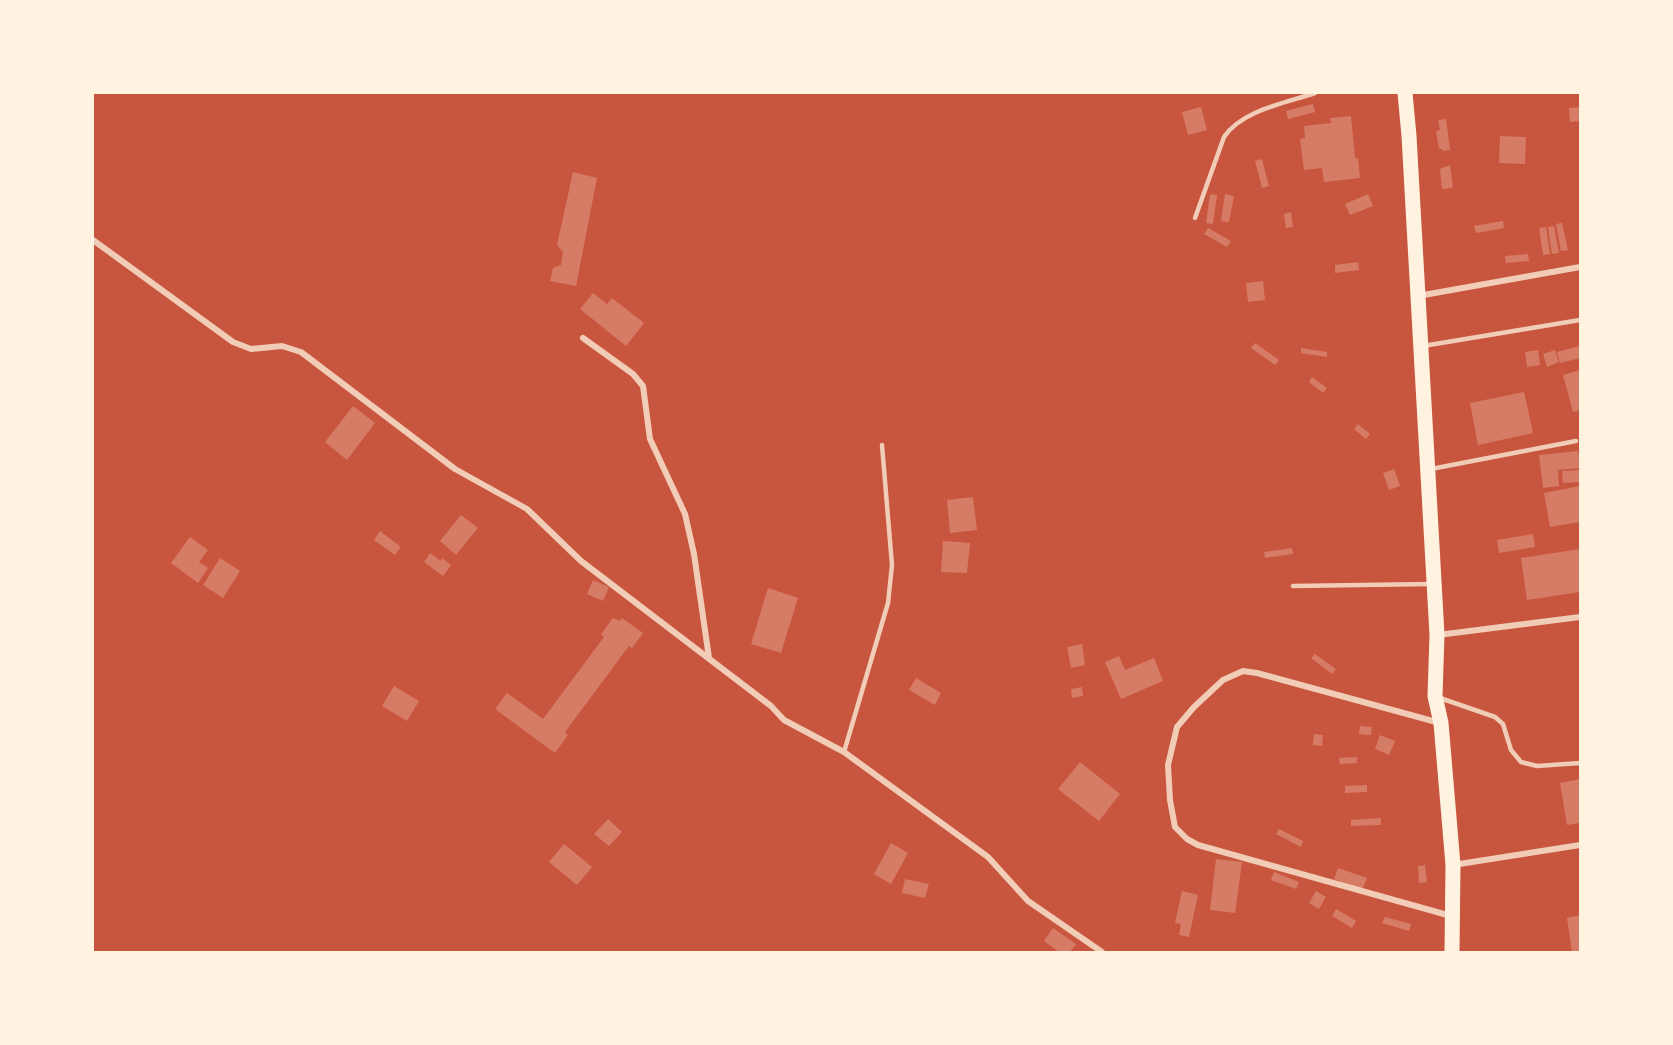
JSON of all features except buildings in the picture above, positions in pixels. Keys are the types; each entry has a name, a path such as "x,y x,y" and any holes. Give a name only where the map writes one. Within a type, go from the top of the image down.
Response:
{"highway":[{"path":"1405,93 1437,635 1436,696 1441,723 1453,865 1452,952"}],"street":[{"path":"93,240 233,342 251,349 282,346 301,352 455,469 527,508 581,561 771,706 784,720 844,752 988,857 1028,901 1102,952"},
{"path":"1418,296 1580,267"},
{"path":"583,338 633,374 643,386 650,440 685,514 694,554 709,658"},
{"path":"1437,635 1580,617"},
{"path":"1441,723 1243,671 1223,680 1194,706 1177,727 1168,765 1170,800 1175,827 1187,839 1198,845 1452,916"},
{"path":"1453,865 1580,845"}],"lane":[{"path":"1195,218 1224,137 1230,128 1242,117 1315,93"},
{"path":"1421,346 1580,320"},
{"path":"1428,470 1576,441"},
{"path":"844,752 888,603 892,565 882,445"},
{"path":"1293,586 1434,584"},
{"path":"1436,696 1495,717 1503,724 1511,750 1521,762 1537,765 1580,763"}]}
